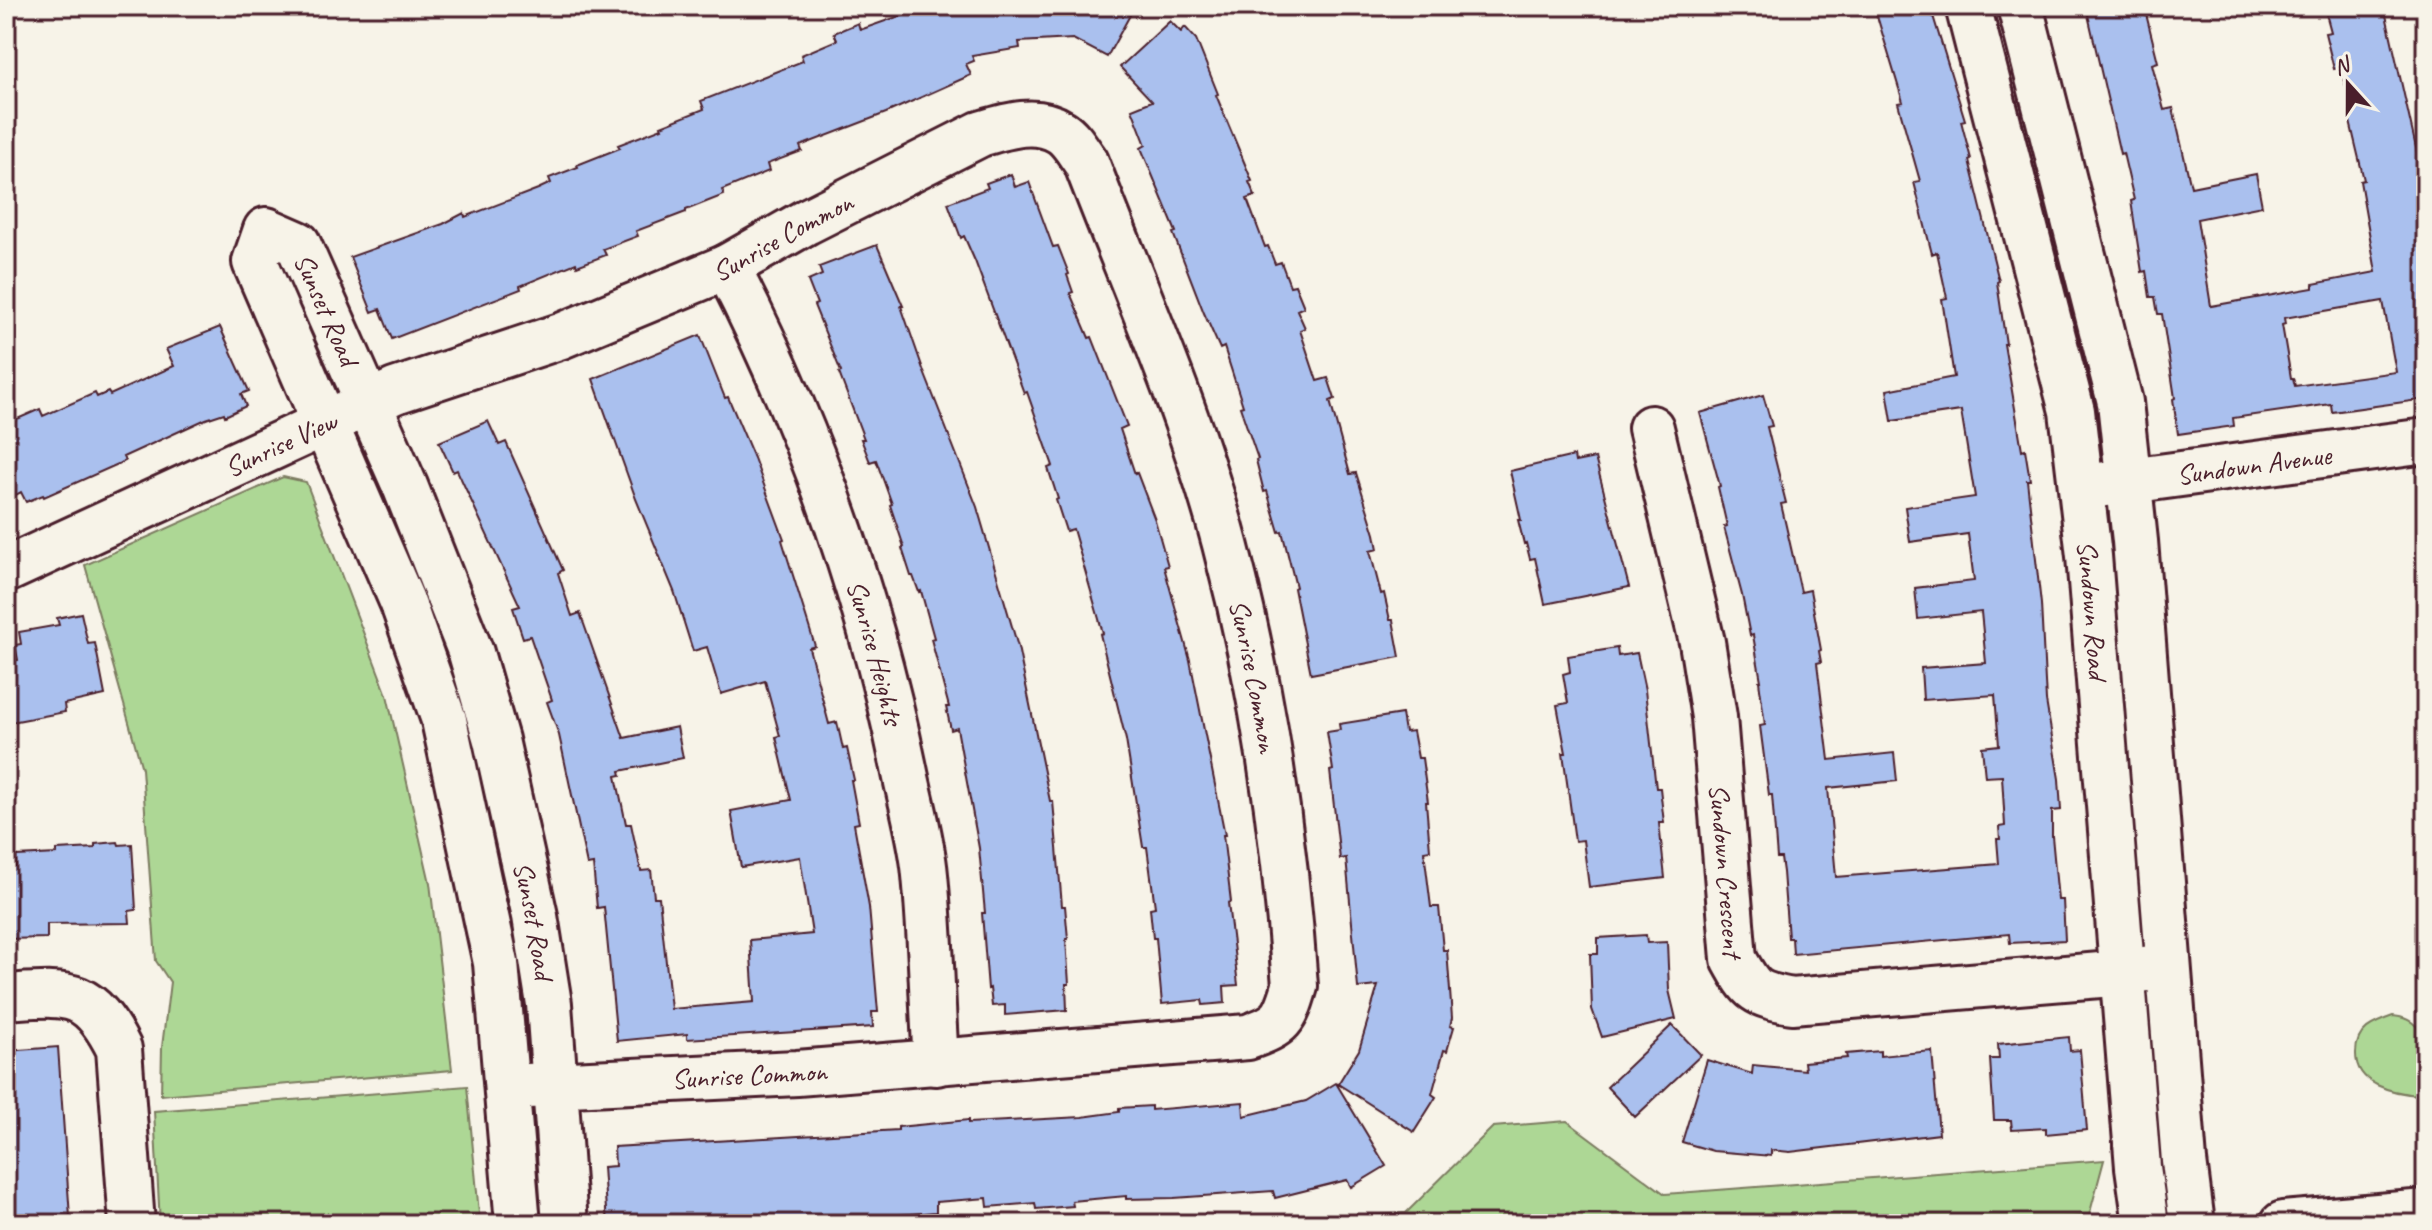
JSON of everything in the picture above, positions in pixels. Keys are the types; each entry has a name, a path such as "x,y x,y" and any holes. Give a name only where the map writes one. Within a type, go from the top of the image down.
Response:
{"street":[{"name":"Sundown Road","path":"1968,6 2072,411 2124,973 2138,1167 2146,1224"},
{"name":"Sundown Road","path":"2020,6 2120,402 2184,1161 2192,1224"},
{"name":"Sunrise Common","path":"507,1087 936,1063 1248,1037 1269,1029 1287,1015 1295,986 1274,794 1251,652 1224,541 1190,433 1086,162 1062,133 1035,123 1009,125 980,134 806,222 727,267 561,336"},
{"name":"Sunset Road","path":"518,1224 496,963 444,720 402,601 255,262 266,230 298,244 405,486 471,653 496,740 535,916 549,1004 565,1224"},
{"name":"Sunrise Heights","path":"727,267 761,334 817,470 855,572 890,699 925,873 936,1063"},
{"name":"Sunrise View","path":"6,570 368,403 561,336"},
{"name":"Sundown Crescent","path":"1651,428 1702,642 1714,717 1734,959 1749,986 1766,996 1792,1001 2124,973 2169,965"},
{"name":"Sundown Avenue","path":"2081,488 2426,441"},
{"path":"6,997 72,996 106,1023 119,1049 132,1224"},
{"path":"2283,1224 2426,1212"}],"green space":[{"path":"283,477 306,482 387,695 430,883 452,1070 161,1095 162,1047 170,982 156,961 142,769 85,565"},
{"path":"2393,1016 2415,1024 2421,1032 2426,1053 2426,1089 2419,1095 2377,1085 2362,1073 2357,1064 2357,1045 2362,1033 2373,1024"},
{"path":"467,1086 480,1224 160,1224 154,1111"},
{"path":"1567,1121 1665,1194 2104,1160 2089,1216 1955,1224 1259,1224 1406,1213 1493,1127"}],"building":[{"path":"928,6 1135,6 1107,57 1073,39 1019,42 1020,48 972,56 974,61 966,64 971,75 886,113 800,146 802,151 767,164 769,171 722,190 724,195 636,231 638,236 603,249 606,255 577,266 576,263 520,286 521,289 392,339 380,309 372,312 350,257 551,183 549,178 704,109 701,101 803,61 801,55 837,40 834,33 858,23 860,30"},
{"path":"1874,6 1930,6 1965,120 1961,121 1969,160 1999,281 2004,344 2030,480 2027,480 2041,604 2046,701 2059,779 2061,810 2052,811 2052,836 2058,900 2063,900 2065,940 2010,943 2009,934 1793,954 1792,938 1788,938 1783,872 1781,858 1777,858 1772,795 1769,795 1760,726 1765,725 1761,681 1753,635 1750,636 1724,527 1727,526 1720,486 1700,413 1763,395 1772,426 1767,427 1786,503 1781,504 1801,592 1810,590 1821,650 1821,662 1817,663 1829,760 1894,753 1897,781 1828,788 1836,877 1999,864 1997,839 2000,839 1999,827 2005,826 2002,776 1985,777 1982,747 1999,745 1995,695 1923,700 1921,668 1986,663 1981,612 1918,619 1915,588 1974,581 1968,534 1910,542 1905,507 1975,497 1961,411 1892,421 1887,390 1954,377 1942,299 1947,298 1937,252 1932,254 1914,182 1920,181 1898,103 1903,102"},
{"path":"2086,6 2144,6 2158,62 2152,64 2164,110 2173,108 2191,187 2256,174 2262,206 2197,219 2211,306 2313,288 2313,284 2376,272 2360,181 2364,180 2348,113 2351,112 2342,67 2334,69 2325,33 2331,32 2324,6 2384,6 2426,192 2426,399 2332,412 2331,404 2233,418 2234,426 2178,434 2162,314 2158,314 2155,297 2150,297 2146,271 2142,272 2131,201 2134,200 2123,153 2120,154","holes":["2383,301 2396,372 2295,386 2282,325 2285,324 2284,318"]},
{"path":"1170,21 1181,32 1185,27 1196,39 1252,181 1249,182 1255,196 1247,199 1265,247 1268,246 1275,264 1281,262 1290,286 1295,285 1304,307 1297,310 1305,328 1300,330 1317,381 1328,378 1335,399 1330,401 1350,474 1356,473 1375,534 1378,549 1370,551 1381,594 1384,593 1390,620 1393,620 1400,657 1311,674 1296,587 1282,531 1279,532 1267,491 1264,492 1258,459 1224,347 1220,349 1204,313 1173,233 1176,232 1141,148 1146,145 1132,109 1152,101 1120,67"},
{"path":"1011,174 1015,187 1029,182 1053,247 1058,246 1069,274 1073,292 1070,293 1089,338 1092,337 1127,426 1120,429 1155,520 1168,566 1164,567 1190,660 1225,835 1231,902 1228,903 1238,985 1224,986 1225,1003 1203,1005 1202,1000 1162,1004 1150,908 1155,907 1147,847 1143,847 1126,740 1100,634 1103,633 1073,529 1066,531 1056,500 1048,468 1053,466 1027,392 1024,393 975,261 964,236 961,238 948,203 988,188 986,183"},
{"path":"877,245 903,306 924,372 977,507 1018,647 1050,801 1053,801 1068,939 1067,1010 1005,1015 1005,1005 992,1006 988,989 979,848 957,728 951,730 946,707 949,707 931,639 934,638 921,591 911,576 902,548 892,504 876,460 870,462 861,439 864,439 808,281 822,275 819,267"},
{"path":"220,327 249,391 241,394 246,406 225,416 224,413 206,419 123,457 125,461 44,497 26,502 21,492 6,500 6,424 40,409 43,416 95,393 97,397 108,392 110,395 174,366 166,349"},
{"path":"700,335 725,398 728,397 754,458 784,539 815,646 809,648 829,724 837,722 843,749 847,748 859,823 854,824 869,907 878,1012 872,1012 873,1027 687,1039 687,1034 617,1041 604,907 597,908 593,864 587,865 559,735 547,702 552,700 530,636 523,638 513,608 520,606 457,470 453,472 439,442 488,421 499,445 506,442 563,570 558,573 572,616 580,613 624,738 677,727 683,758 620,771 621,775 616,776 626,824 631,824 641,871 651,870 654,897 659,897 671,1009 754,1002 750,940 812,934 800,857 741,867 731,811 791,800 776,737 780,736 765,681 721,694 707,647 693,651 674,591 636,499 593,379"},
{"path":"1574,456 1575,462 1595,458 1629,587 1545,604 1535,558 1530,559 1524,544 1510,471"},
{"path":"81,613 88,644 95,643 105,695 64,704 65,712 6,723 6,662 18,660 15,645 21,644 19,632 59,625 57,618"},
{"path":"1617,648 1618,656 1637,653 1645,690 1656,788 1660,788 1664,823 1659,823 1665,878 1589,887 1583,840 1575,841 1563,753 1566,753 1557,705 1568,703 1563,674 1570,672 1568,656"},
{"path":"1402,714 1405,732 1413,731 1418,758 1422,758 1430,850 1424,851 1431,907 1439,907 1443,950 1447,950 1450,1026 1454,1027 1432,1094 1436,1097 1414,1132 1338,1084 1359,1050 1378,986 1358,988 1346,858 1340,859 1327,732 1340,730 1339,724"},
{"path":"118,842 119,845 132,844 136,910 129,911 130,923 47,924 47,938 6,939 6,866 16,866 16,856 57,854 57,850 95,848 95,844"},
{"path":"1646,935 1647,943 1667,942 1669,990 1676,1019 1602,1037 1592,1009 1590,954 1598,954 1598,938"},
{"path":"1672,1025 1701,1055 1635,1117 1607,1087"},
{"path":"2069,1037 2070,1051 2080,1050 2087,1130 2046,1134 2046,1128 2012,1130 2011,1120 1994,1120 1990,1059 1999,1059 1998,1044"},
{"path":"58,1047 70,1217 55,1219 55,1224 6,1224 6,1051"},
{"path":"1880,1051 1880,1056 1932,1051 1939,1134 1790,1152 1771,1150 1771,1156 1713,1151 1682,1142 1707,1060 1752,1074 1753,1065 1805,1070 1804,1062"},
{"path":"1336,1083 1386,1166 1351,1187 1347,1180 1275,1198 1273,1191 1174,1198 1126,1199 1126,1196 1072,1201 1073,1206 1036,1209 1035,1203 988,1207 987,1198 936,1202 936,1212 874,1217 875,1222 852,1223 852,1219 795,1221 795,1224 607,1224 603,1167 615,1166 614,1147 898,1130 898,1127 968,1120 968,1123 1082,1117 1119,1112 1119,1108 1151,1106 1151,1110 1243,1102 1244,1116 1306,1101"}]}
